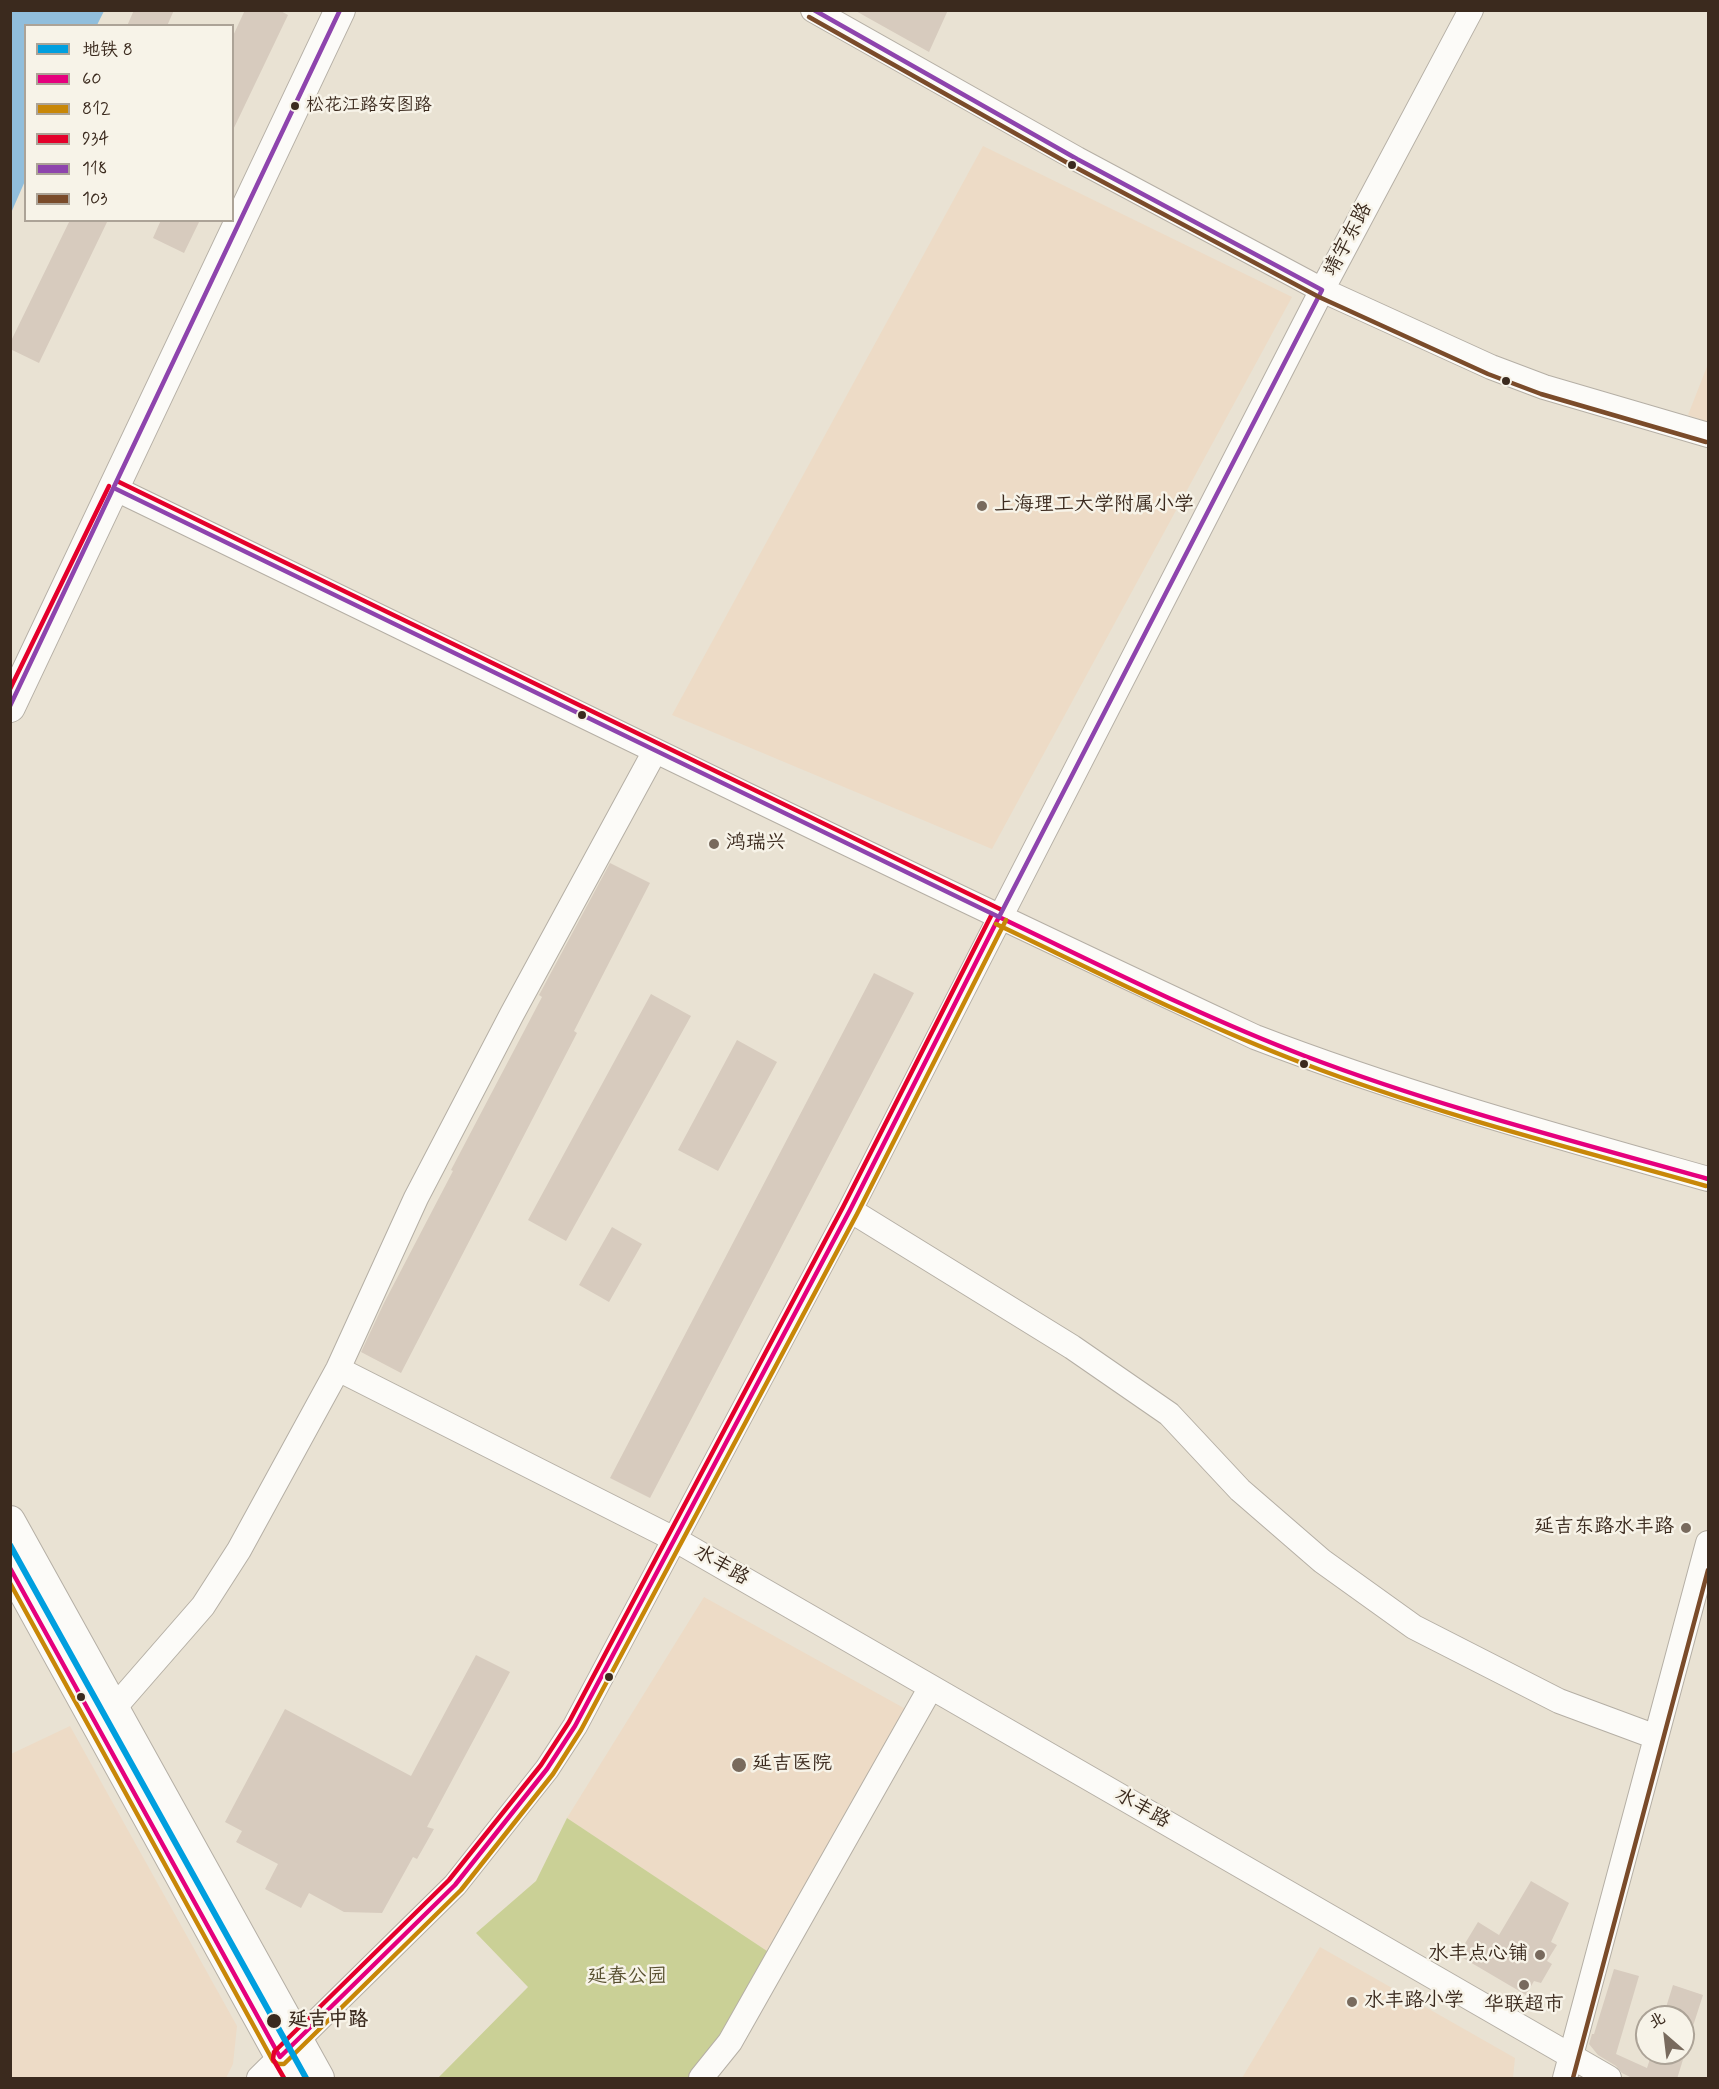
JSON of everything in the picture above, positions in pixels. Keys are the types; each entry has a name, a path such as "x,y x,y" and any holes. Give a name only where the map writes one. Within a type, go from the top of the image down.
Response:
{"main road":[{"path":"10,707 116,489 340,10"},
{"path":"10,1521 102,1688 115,1707 290,2059"},
{"path":"10,1567 290,2059 319,2079"}],"street":[{"path":"813,10 1077,159 1322,290 1527,380 1708,435"},
{"name":"靖宇东路","path":"259,2079 290,2059 455,1885 547,1769 575,1726 850,1210 1322,290 1471,10"},
{"path":"116,489 999,918 1255,1037 1308,1057 1488,1116 1708,1179"},
{"path":"115,1707 203,1606 239,1550 338,1369 416,1198 512,1014 655,751"},
{"path":"850,1210 1072,1347 1169,1414 1240,1490 1322,1561 1414,1627 1559,1701 1656,1737"},
{"name":"水丰路","path":"338,1369 676,1540 932,1687 1568,2068 1609,2079"},
{"path":"1568,2068 1708,1543"},
{"path":"701,2079 729,2042 932,1687"}],"shaded area":[{"name":"上海理工大学附属小学","path":"983,146 1292,297 992,849 672,715"},
{"path":"1708,364 1708,422 1688,415"},
{"name":"延吉医院","path":"704,1597 911,1712 767,1951 567,1818"},
{"path":"70,1726 237,2026 233,2064 226,2078 11,2078 11,1754"},
{"name":"水丰路小学","path":"1320,1947 1515,2058 1513,2078 1242,2078"}],"green space":[{"name":"延春公园","path":"567,1818 767,1951 744,2010 702,2078 438,2078 528,1987 476,1933 536,1881"}],"water":[{"path":"11,10 104,11 98,24 24,24 24,183 11,213"}],"building":[{"path":"134,10 174,10 168,24 128,24"},
{"path":"245,10 279,10 288,15 234,128 234,34"},
{"path":"854,10 948,10 929,52"},
{"path":"69,222 107,222 39,363 10,349 10,343"},
{"path":"160,222 199,222 184,253 153,238"},
{"path":"610,863 650,883 574,1031 577,1033 401,1373 361,1352 453,1171 451,1170 542,997 539,995"},
{"path":"874,973 914,993 650,1498 610,1478"},
{"path":"651,994 691,1016 566,1241 528,1220"},
{"path":"737,1040 777,1062 718,1171 678,1150"},
{"path":"612,1227 642,1244 609,1302 579,1285"},
{"path":"476,1655 510,1672 427,1827 434,1829 417,1859 413,1857 382,1913 344,1912 309,1893 301,1908 265,1889 278,1864 236,1842 242,1831 225,1822 285,1709 411,1776"},
{"path":"1531,1881 1569,1903 1551,1942 1557,1945 1547,1961 1552,1964 1541,1983 1534,1981 1526,1995 1458,1955 1478,1922 1499,1935"},
{"path":"1614,1969 1639,1976 1616,2054 1635,2063 1635,2065 1647,2068 1648,2065 1681,2065 1677,2079 1634,2079 1622,2073 1616,2066 1598,2055 1589,2044"},
{"path":"1673,1985 1703,1995 1695,2020 1695,2005 1667,2005"}],"metro line":[{"name":"8","path":"10,1545 306,2078"}],"transit line":[{"name":"118","path":"10,706 340,10"},
{"name":"118","path":"116,489 999,917 1322,290 1077,159 814,10"},
{"name":"103","path":"809,17 1073,166 1319,297 1488,374 1541,394 1706,442"},
{"name":"934","path":"119,482 1002,910"},
{"name":"934","path":"10,689 109,486"},
{"name":"934","path":"284,2078 273,2059 274,2052 449,1880 541,1765 569,1722 843,1207 992,914"},
{"name":"60","path":"999,917 1189,1007 1305,1056 1454,1107 1708,1179"},
{"name":"60","path":"10,1568 280,2057 455,1885 547,1769 575,1726 850,1210 999,917"},
{"name":"812","path":"10,1583 273,2061 284,2064 461,1890 553,1774 581,1730 857,1214 1006,920"},
{"name":"812","path":"996,924 1186,1014 1302,1063 1452,1114 1706,1186"},
{"name":"103","path":"1573,2078 1708,1570"}],"place":[{"name":"松花江路安图路","path":"295,106"},
{"name":"上海理工大学附属小学","path":"982,506"},
{"name":"鸿瑞兴","path":"714,844"},
{"name":"延吉东路水丰路","path":"1686,1528"},
{"name":"延吉医院","path":"739,1765"},
{"name":"水丰点心铺","path":"1540,1955"},
{"name":"华联超市","path":"1524,1985"},
{"name":"水丰路小学","path":"1352,2002"},
{"name":"延吉中路","path":"274,2021"}]}
